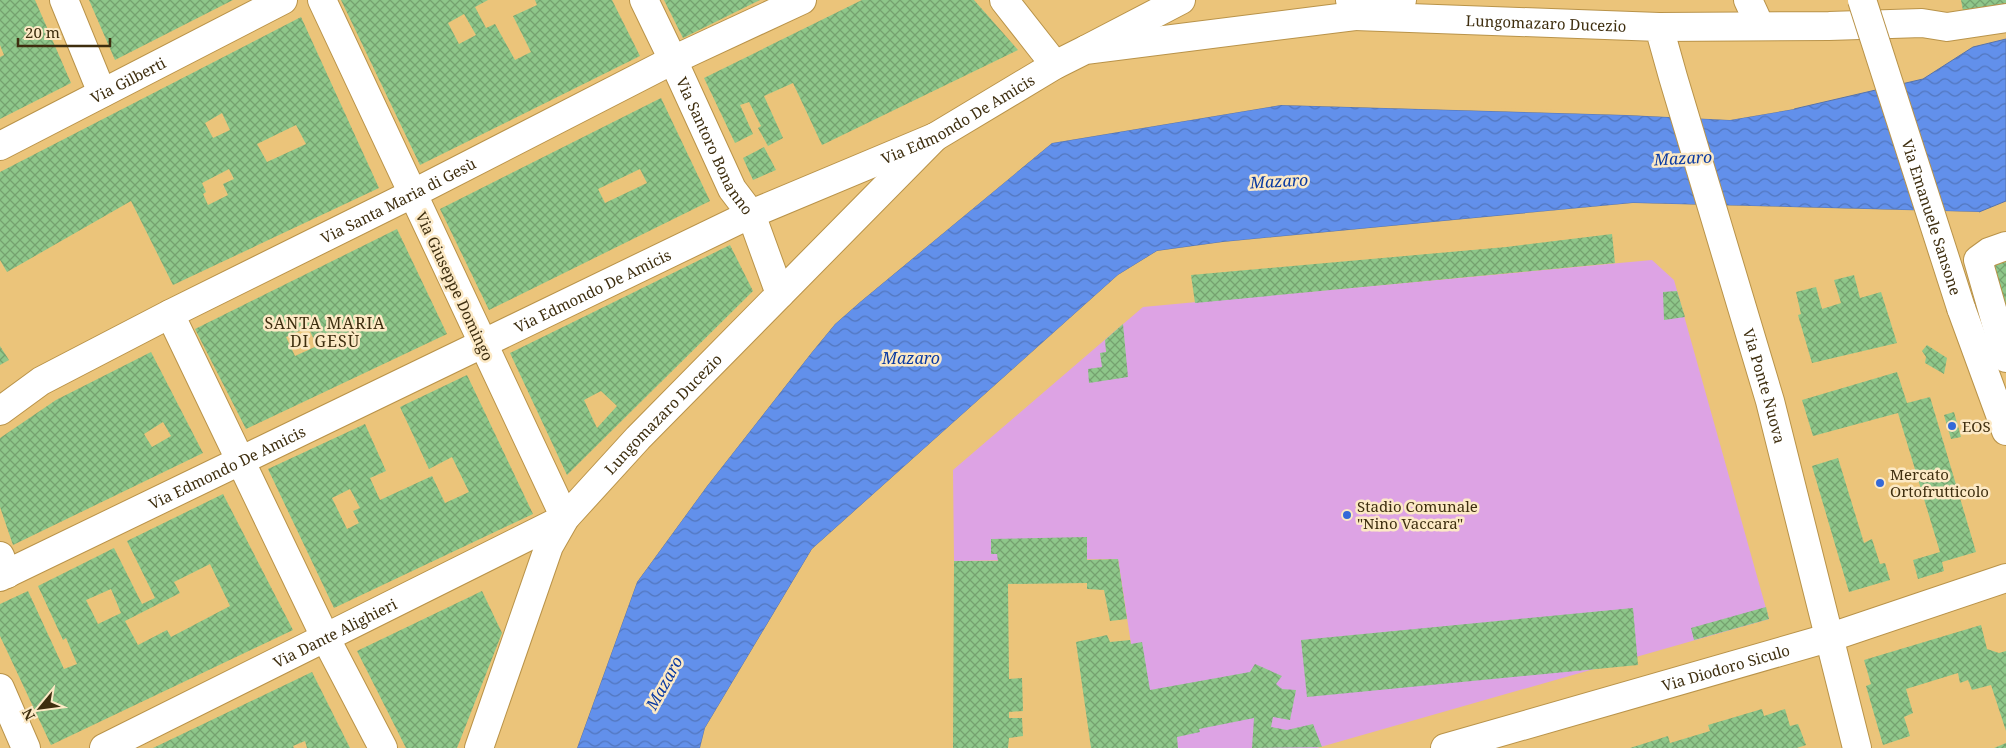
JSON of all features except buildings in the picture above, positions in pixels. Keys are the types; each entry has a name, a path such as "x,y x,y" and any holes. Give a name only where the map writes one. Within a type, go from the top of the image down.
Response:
{"street":[{"path":"64,0 102,93"},
{"name":"Via Gilberti","path":"0,146 283,0"},
{"name":"Via Giuseppe Domingo","path":"322,0 565,518"},
{"name":"Via Santoro Bonanno","path":"644,0 732,189 751,214 780,294"},
{"name":"Via Santa Maria di Gesù","path":"0,411 41,381 170,314 412,194 673,60 802,0"},
{"path":"1004,0 1054,66"},
{"name":"Via Edmondo De Amicis","path":"2,569 241,461 751,214 935,137 1054,66 1181,0"},
{"path":"1352,8 1402,0"},
{"path":"1748,0 1760,26"},
{"name":"Via Emanuele Sansone","path":"1862,0 1961,308 2006,431"},
{"name":"Lungomazaro Ducezio","path":"1085,50 1352,8 1659,27 1829,26 1922,23 1947,28 2006,18"},
{"name":"Via Ponte Nuova","path":"1659,27 1672,77 1770,401 1857,748"},
{"name":"Lungomazaro Ducezio","path":"479,748 549,546 565,518 638,438 935,137"},
{"path":"2006,246 1989,252 1978,260 2006,358"},
{"path":"170,314 326,637 383,748"},
{"name":"Via Dante Alighieri","path":"104,748 565,518"},
{"name":"Via Diodoro Siculo","path":"1455,747 1828,638 2006,578"},
{"path":"0,688 26,748"}],"shaded area":[{"name":"Stadio Comunale \"Nino Vaccara\"","path":"1652,260 1674,280 1769,619 1317,748 1147,748 1118,559 954,561 953,470 1143,307"}],"water":[{"name":"Mazaro","path":"2006,39 2006,201 1979,212 1633,203 1223,242 1157,251 1118,275 812,549 705,728 700,748 577,748 637,582 707,486 812,352 835,324 860,302 1052,143 1281,105 1627,115 1730,120 1794,109 1923,79 1973,47"}],"pier":[{"path":"1281,102 1627,112 1730,118 1795,106 1794,109 1730,120 1627,115 1281,105 1052,143 860,302 835,324 812,352 707,486 637,582 577,748 574,748 634,581 705,484 834,322 1051,141"},
{"path":"1633,203 1979,212 1979,214 1633,206 1223,244 1158,254 1120,277 814,550 707,729 702,748 700,748 705,728 812,549 1118,275 1157,251 1223,242"}],"place":[{"name":"EOS","path":"1952,426"},
{"name":"Mercato Ortofrutticolo","path":"1880,483"},
{"name":"Stadio Comunale \"Nino Vaccara\"","path":"1347,515"}],"district":[{"name":"SANTA MARIA DI GESÙ","path":"325,332"}]}
